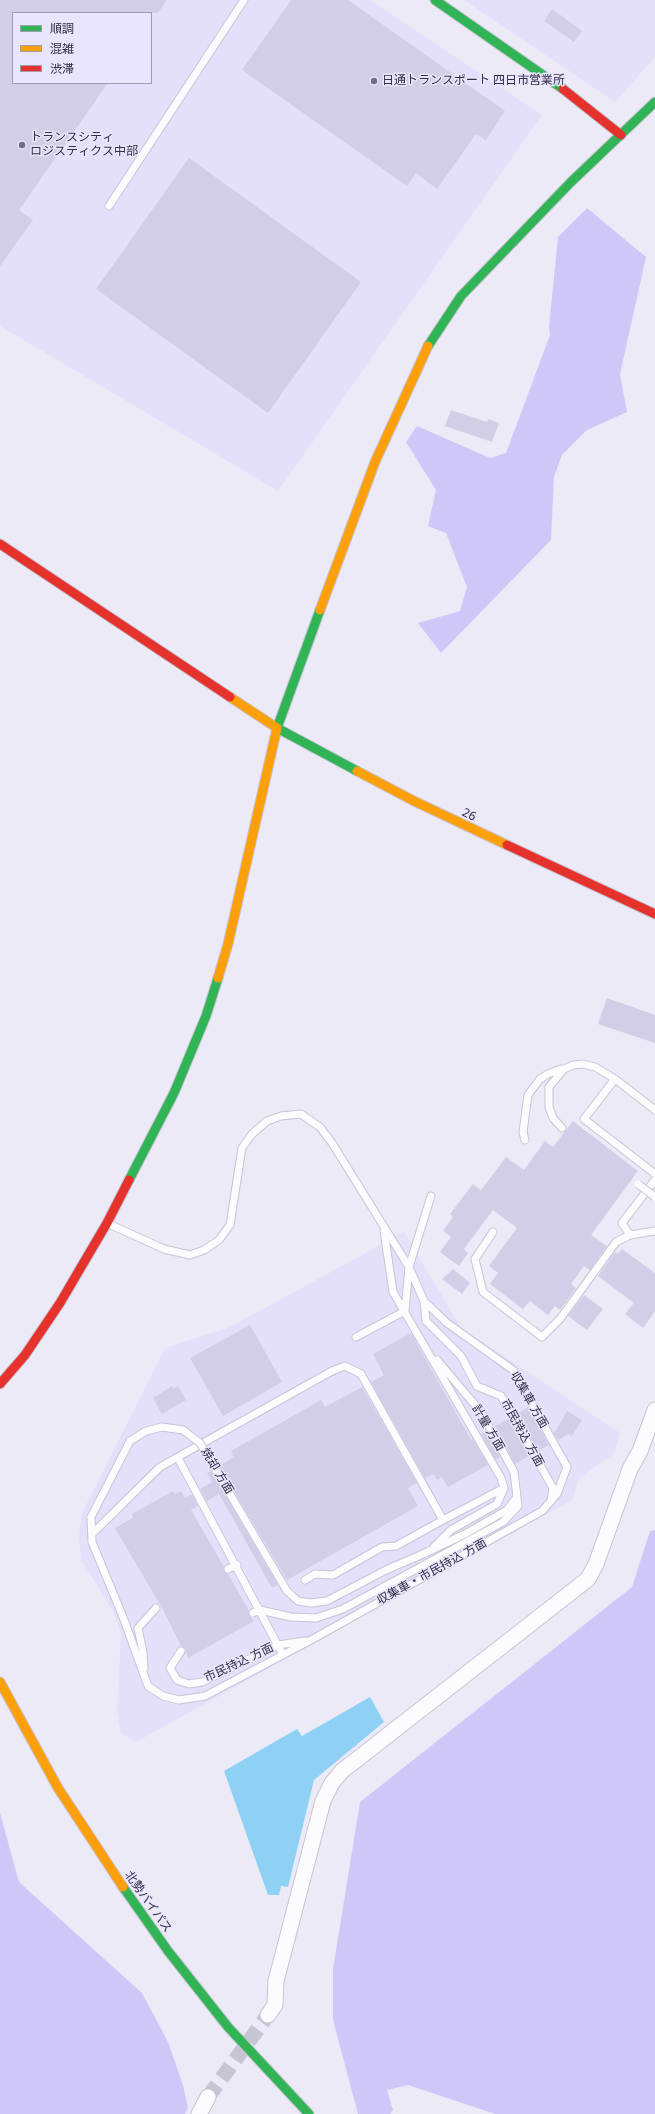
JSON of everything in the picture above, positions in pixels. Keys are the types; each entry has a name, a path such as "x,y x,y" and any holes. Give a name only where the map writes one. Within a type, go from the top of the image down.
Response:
{"main road":[{"path":"435,0 550,79 621,135"},
{"path":"0,1384 25,1355 60,1303 107,1223 174,1093 206,1016 228,944 277,728 376,462 426,349 462,296 571,182 655,102"},
{"name":"26","path":"0,544 277,728 414,801 655,914"},
{"name":"北勢バイパス","path":"0,1682 58,1788 112,1871 168,1952 228,2027 309,2114"}],"street":[{"path":"268,2015 275,2005 276,1981 323,1801 332,1784 342,1771 588,1579 596,1564 630,1469 640,1451 655,1410"},
{"path":"199,2114 208,2097"}],"lane":[{"path":"109,206 244,0"},
{"path":"525,1140 524,1132 528,1095 540,1079 548,1074 583,1064 595,1067 615,1079 655,1110"},
{"path":"562,1128 553,1118 547,1096 548,1087 564,1069"},
{"path":"615,1079 584,1119 655,1174"},
{"path":"107,1223 164,1249 190,1255 204,1250 219,1240 230,1225 242,1148 252,1134 267,1121 281,1116 301,1114 320,1127 332,1143 409,1267 424,1301"},
{"path":"630,1235 622,1223 655,1180"},
{"path":"638,1184 655,1197"},
{"path":"405,1311 409,1267 431,1196"},
{"path":"384,1227 394,1292 501,1478 504,1488 497,1504 451,1530 431,1550"},
{"path":"493,1232 475,1259 483,1292 542,1337 560,1319 616,1242 630,1235 655,1231"},
{"name":"収集車 方面","path":"424,1301 447,1323 513,1370 567,1467 557,1494 551,1501"},
{"name":"市民持込 方面","path":"424,1301 426,1321 461,1356 477,1386 501,1396 553,1488 551,1501"},
{"path":"356,1337 405,1311"},
{"name":"計量 方面","path":"257,1612 291,1617 316,1618 343,1609 503,1522 518,1506 514,1472 481,1412 426,1348"},
{"path":"92,1534 160,1468 332,1371 345,1366 360,1374 443,1520"},
{"name":"焼却 方面","path":"283,1655 204,1696 179,1700 163,1696 148,1686 144,1672 92,1542 91,1517 130,1441 146,1431 162,1427 183,1430 200,1443 287,1591 298,1601 311,1603 327,1601 386,1570 431,1550"},
{"path":"178,1458 237,1565 257,1612 283,1655"},
{"path":"305,1580 316,1574 332,1576 382,1547 396,1546 504,1488"},
{"path":"431,1550 465,1534 507,1510 517,1498"},
{"name":"収集車・市民持込 方面","path":"283,1655 542,1511 551,1501"},
{"path":"228,1569 237,1565"},
{"path":"144,1672 143,1652 138,1628 156,1608"},
{"name":"市民持込 方面","path":"181,1651 170,1668 177,1680 189,1684 202,1682 278,1645 311,1640"}],"shaded area":[{"path":"0,0 370,0 542,115 278,491 0,326"},
{"path":"464,0 655,0 655,57 615,102"},
{"path":"587,208 646,257 620,374 627,412 587,430 562,455 554,477 551,540 441,653 418,623 460,611 467,587 446,533 428,526 436,490 406,442 417,426 490,458 506,453 550,335 549,326 558,237"},
{"path":"404,1232 461,1328 620,1433 614,1454 580,1477 572,1500 136,1742 121,1733 117,1711 121,1634 113,1611 81,1560 79,1537 82,1513 165,1348 230,1327"},
{"path":"655,1530 655,2114 495,2114 408,2085 387,2090 393,2110 390,2114 358,2114 333,2020 333,1969 360,1802 632,1587 650,1531"},
{"path":"0,1813 19,1882 142,1993 168,2042 183,2085 188,2108 185,2114 0,2114"}],"water":[{"path":"370,1697 384,1722 314,1780 288,1887 281,1886 279,1895 268,1895 224,1771 297,1729 302,1736"}],"building":[{"name":"トランスシティ ロジスティクス中部","path":"0,0 167,0 158,13 12,12 12,84 107,84 19,210 33,220 0,266"},
{"name":"日通トランスポート 四日市営業所","path":"291,0 348,0 505,111 486,140 476,134 437,189 416,173 407,186 242,70"},
{"path":"552,9 582,31 574,42 544,21"},
{"path":"189,158 361,282 268,413 96,289"},
{"path":"451,410 487,422 488,419 499,423 492,442 445,426"},
{"path":"607,998 655,1015 655,1043 598,1024"},
{"path":"573,1121 638,1171 591,1235 607,1246 590,1270 584,1266 571,1284 576,1288 560,1310 555,1306 548,1315 530,1301 523,1309 490,1284 498,1273 489,1266 517,1228 493,1210 464,1249 468,1253 459,1266 440,1252 451,1237 443,1231 453,1217 450,1214 473,1184 481,1190 506,1157 524,1170 545,1141 553,1147"},
{"path":"622,1249 655,1273 655,1311 643,1328 625,1314 634,1303 598,1276 615,1252 618,1254"},
{"path":"453,1269 470,1283 462,1294 442,1279"},
{"path":"584,1295 603,1309 587,1330 568,1316"},
{"path":"250,1325 282,1382 223,1416 190,1358"},
{"path":"411,1333 471,1440 473,1439 488,1465 448,1487 442,1477 437,1480 434,1474 425,1478 371,1382 384,1375 373,1354"},
{"path":"172,1386 173,1389 178,1386 186,1400 162,1414 153,1398"},
{"path":"362,1387 417,1483 408,1488 418,1506 287,1580 219,1466 234,1457 231,1451 321,1400 325,1407"},
{"path":"528,1407 549,1445 538,1451 517,1414"},
{"path":"567,1411 582,1420 572,1436 568,1434 558,1440 554,1434"},
{"path":"508,1419 529,1456 515,1464 495,1426"},
{"path":"486,1431 500,1457 496,1460 481,1434"},
{"path":"211,1471 278,1585 272,1588 219,1494 207,1501 200,1489 212,1482 207,1473"},
{"path":"173,1491 175,1494 181,1491 185,1498 192,1494 198,1506 191,1510 224,1567 224,1571 228,1574 249,1611 249,1615 254,1621 188,1658 185,1648 181,1646 161,1606 115,1528 133,1518 132,1514"}],"tunnel":[{"path":"208,2097 268,2015"}],"traffic: fast":[{"path":"435,0 563,89"},
{"path":"428,346 461,296 571,182 655,102"},
{"path":"320,610 277,728 357,771"},
{"path":"129,1180 174,1093 206,1016 218,978"},
{"path":"123,1887 168,1951 228,2027 309,2114"}],"traffic: slow":[{"path":"320,610 375,462 428,346"},
{"path":"218,978 228,944 277,728 230,697"},
{"path":"357,771 414,801 507,845"},
{"path":"0,1682 58,1788 123,1887"}],"traffic: jam":[{"path":"563,89 621,135"},
{"path":"0,544 230,697"},
{"path":"507,845 655,914"},
{"path":"0,1384 25,1355 60,1303 107,1223 129,1180"}],"place":[{"name":"日通トランスポート 四日市営業所","path":"374,81"},
{"name":"トランスシティ ロジスティクス中部","path":"22,145"}]}
